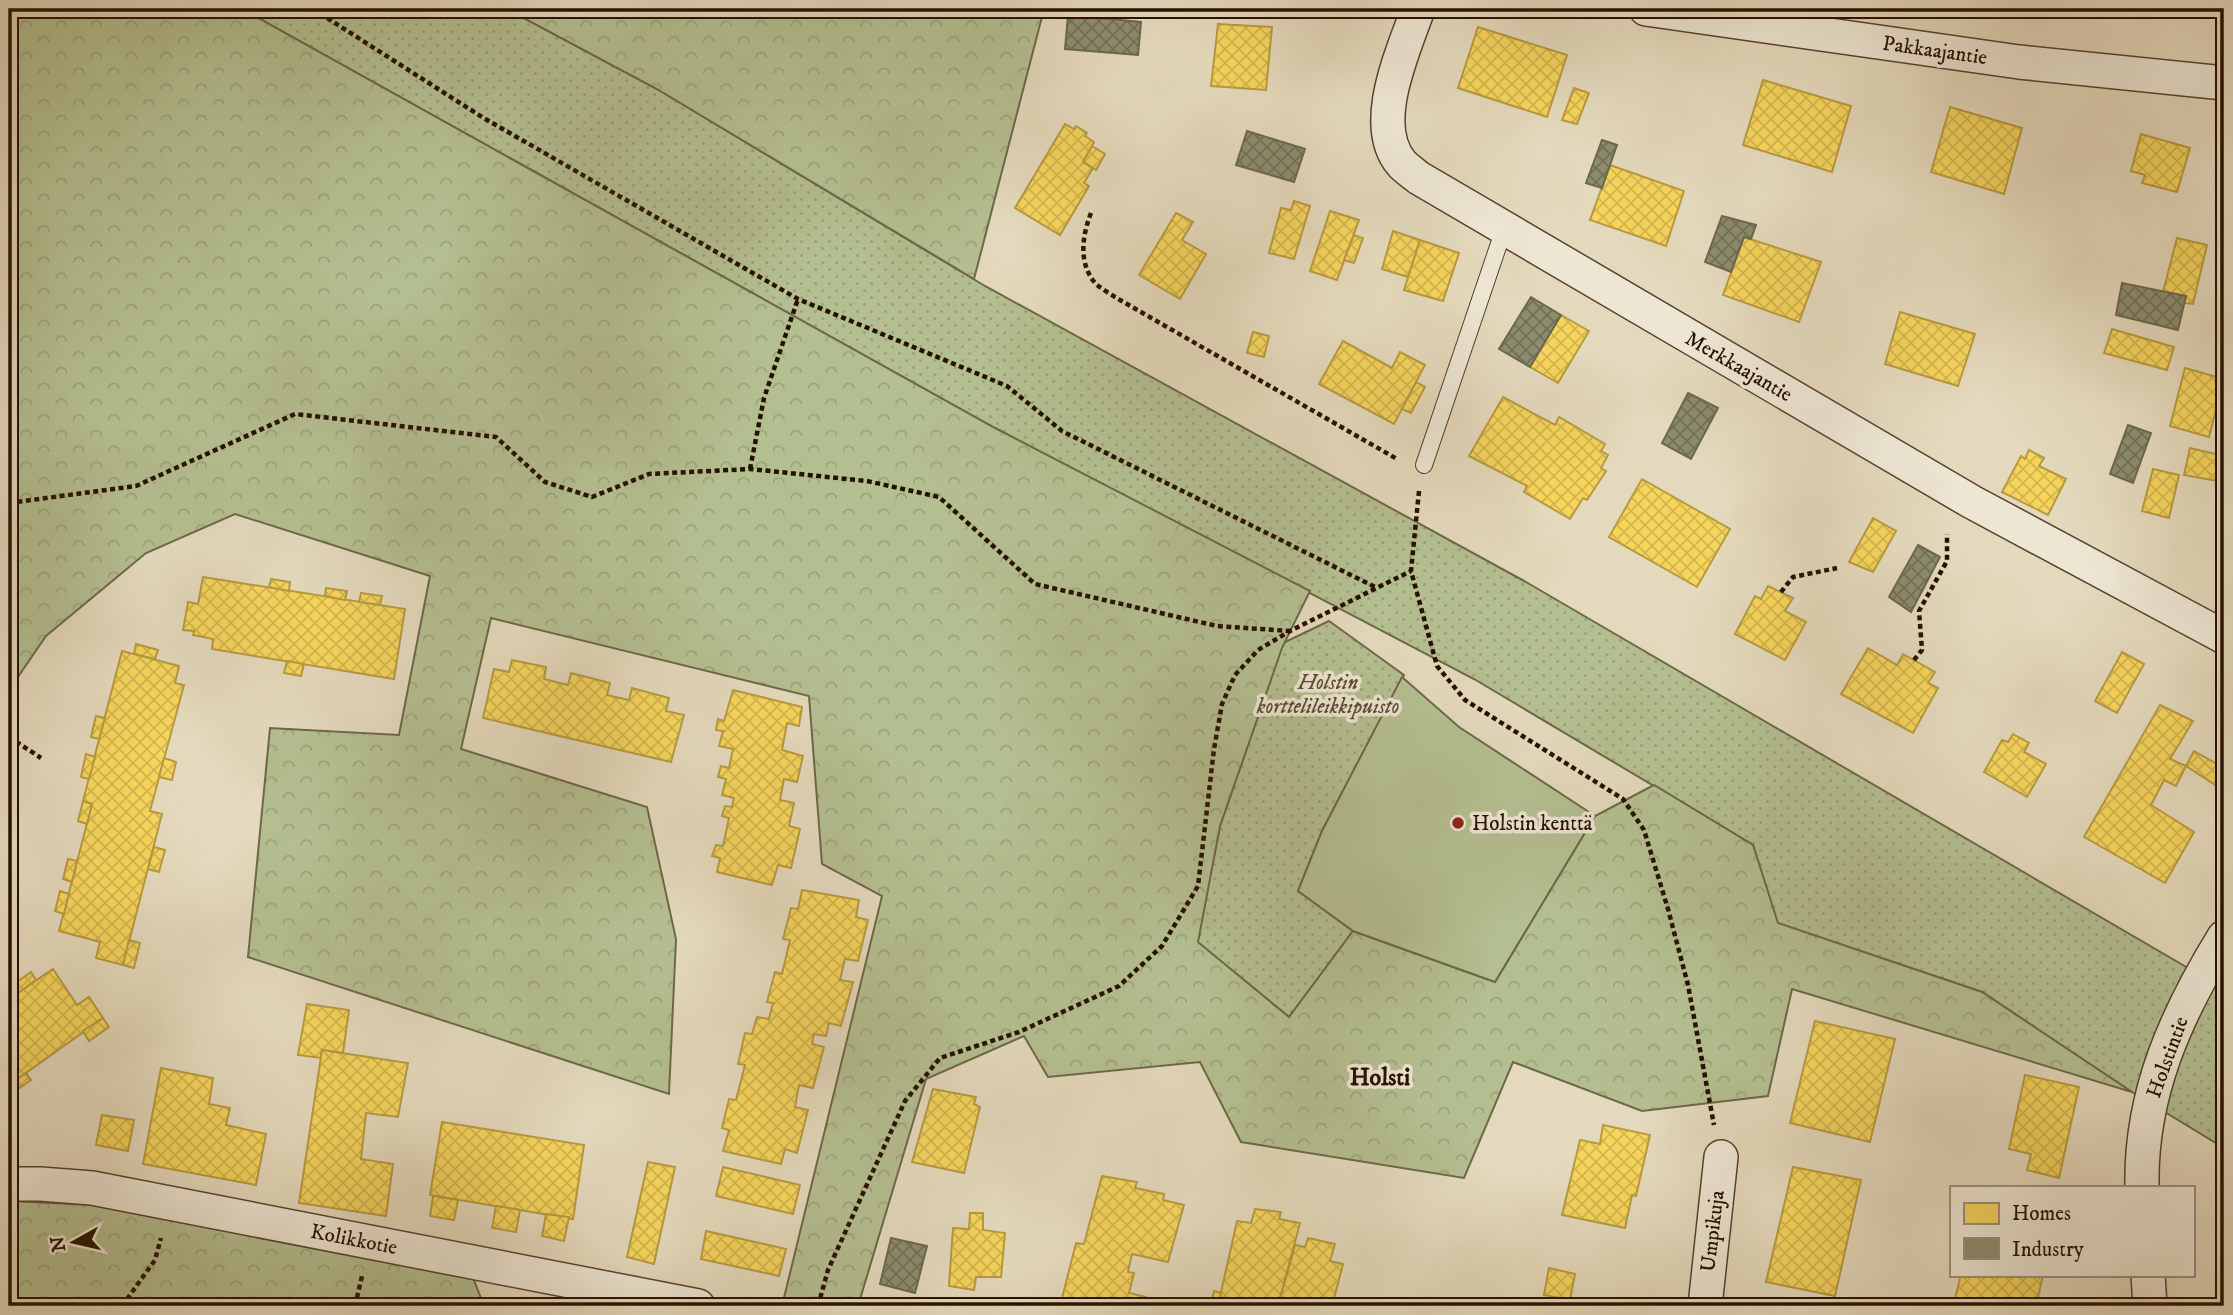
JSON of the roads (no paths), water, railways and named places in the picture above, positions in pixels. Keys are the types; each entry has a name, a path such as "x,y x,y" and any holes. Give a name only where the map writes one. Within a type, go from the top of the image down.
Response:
{"street":[{"name":"Merkkaajantie","path":"1418,9 1391,91 1388,121 1391,144 1401,163 1419,178 1972,502 2224,637"},
{"name":"Pakkaajantie","path":"1646,9 2019,62 2224,83"},
{"name":"Holstintie","path":"2142,1186 2146,1126 2159,1070 2176,1022 2224,937"},
{"name":"Umpikuja","path":"1705,1306 1721,1157"},
{"name":"Kolikkotie","path":"9,1184 92,1188 698,1306"},
{"path":"2148,1276 2150,1306"}],"lane":[{"path":"1424,466 1504,229"}],"place":[{"name":"Holstin kenttä","path":"1458,823"}],"district":[{"name":"Holsti","path":"1380,1077"}],"park label":[{"name":"Holstin korttelileikkipuisto","path":"1328,694"}]}
